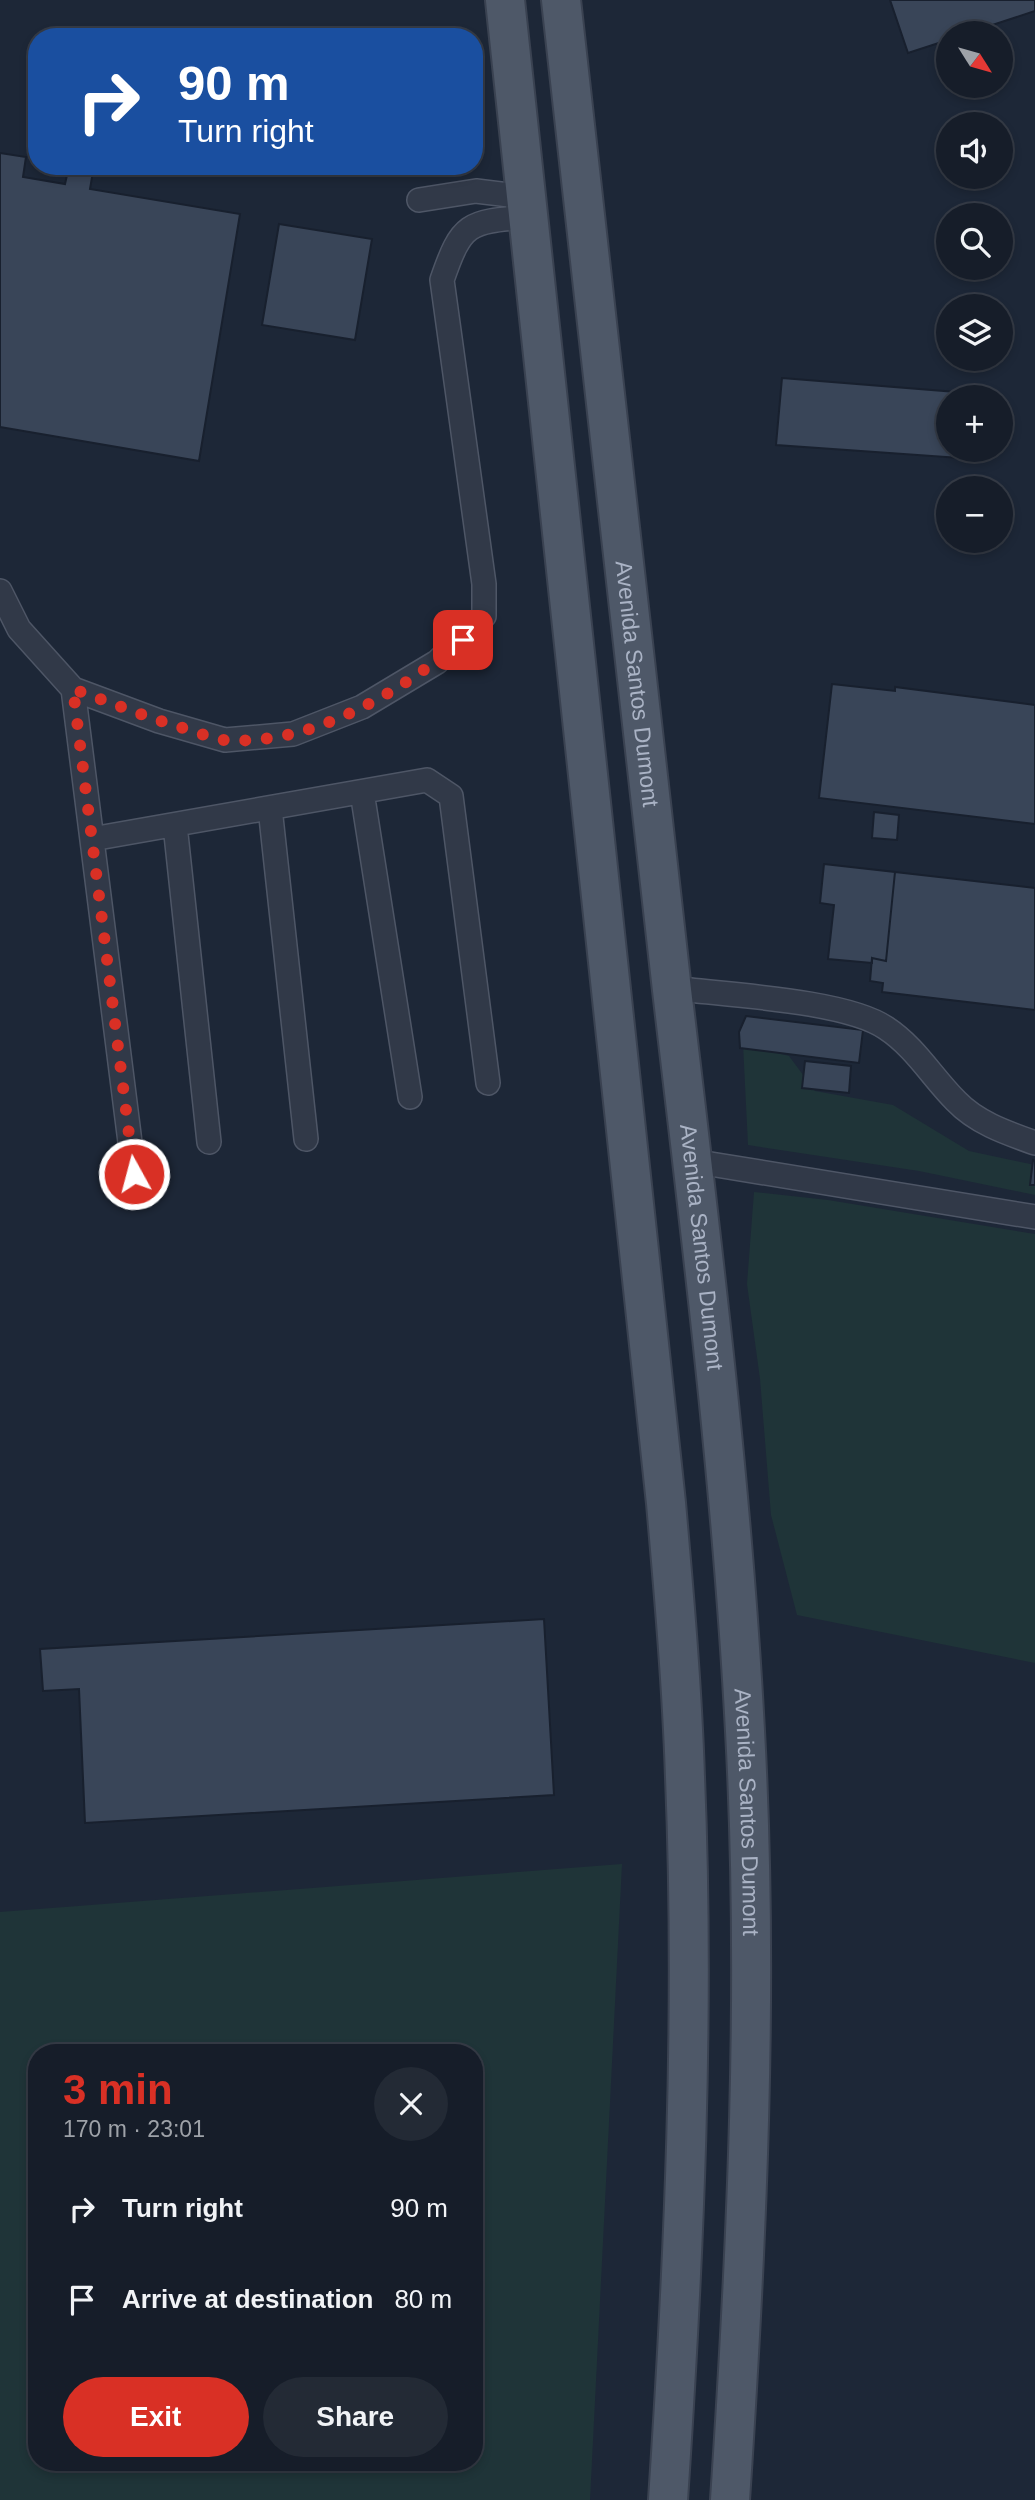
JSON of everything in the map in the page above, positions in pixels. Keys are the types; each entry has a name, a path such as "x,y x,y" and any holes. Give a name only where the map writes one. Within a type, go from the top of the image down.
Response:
{"main road":[{"path":"505,0 665,1490 678,1637 686,1791 688,2054 668,2500"},
{"name":"Avenida Santos Dumont","path":"561,0 732,1534 746,1735 750,1912 749,2079 730,2500"}],"lane":[{"path":"419,200 476,191 526,207"},
{"path":"0,591 19,629 73,689 159,721 225,740 293,734 362,707 437,662 463,640 484,616 484,584 442,280 455,243 480,221 526,207"},
{"path":"73,689 134,1174"},
{"path":"92,839 427,780 452,796 488,1083"},
{"path":"362,792 410,1097"},
{"path":"271,808 306,1139"},
{"path":"175,825 209,1142"},
{"path":"672,989 848,1011 886,1027 923,1061 957,1102 991,1127 1035,1143"},
{"path":"692,1161 1035,1217"}],"green space":[{"path":"743,1044 789,1056 815,1091 893,1105 969,1151 1035,1165 1035,1195 919,1171 748,1145"},
{"path":"754,1192 828,1200 1035,1234 1035,1663 797,1615 771,1515 760,1379 747,1284"},
{"path":"622,1864 590,2500 0,2500 0,1912"}],"building":[{"path":"890,0 1035,0 1035,11 1005,21 936,21 936,44 908,53"},
{"path":"0,153 26,157 23,177 65,184 67,175 92,175 90,189 240,214 199,461 0,427"},
{"path":"279,224 372,239 355,340 262,325"},
{"path":"782,378 936,390 936,456 776,445"},
{"path":"832,684 895,691 895,687 1035,705 1035,824 819,798"},
{"path":"874,812 899,815 897,840 872,838"},
{"path":"824,864 895,872 886,961 872,958 872,963 828,959 834,905 820,903"},
{"path":"895,872 1035,888 1035,1010 882,992 883,983 870,981 872,958 886,961"},
{"path":"746,1016 863,1030 859,1063 740,1048 739,1032"},
{"path":"805,1061 851,1066 849,1093 802,1088"},
{"path":"1033,1160 1035,1185 1030,1185"},
{"path":"544,1619 554,1795 85,1823 79,1689 43,1691 40,1649"}],"route":[{"path":"134,1174 73,689 159,721 225,740 293,734 362,707 437,662 463,640"}]}
